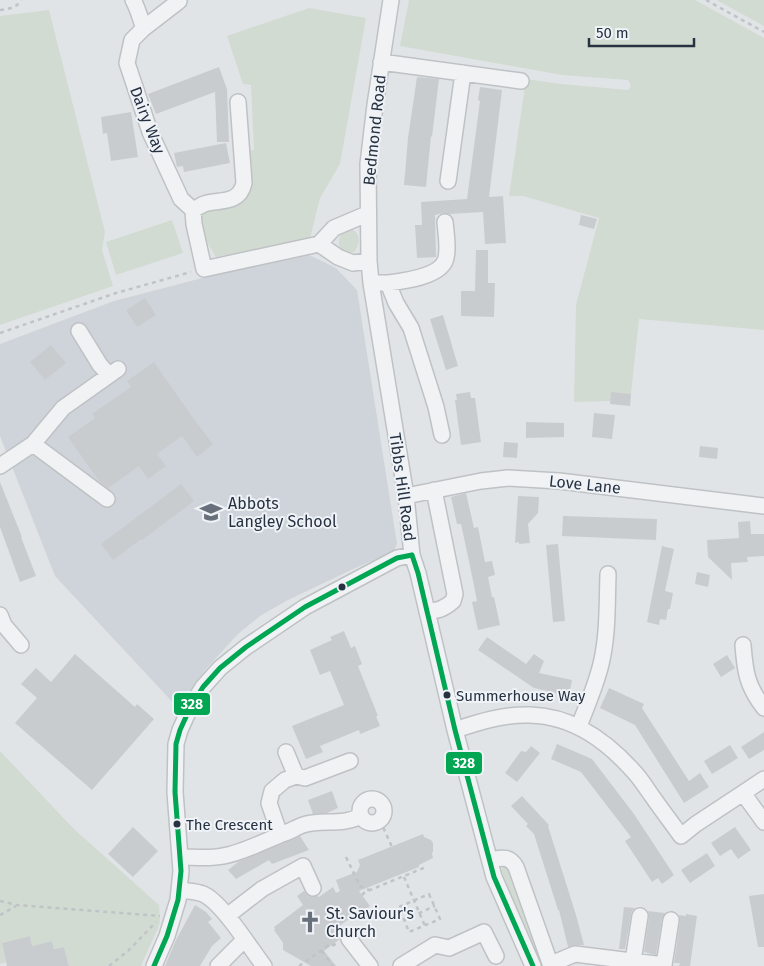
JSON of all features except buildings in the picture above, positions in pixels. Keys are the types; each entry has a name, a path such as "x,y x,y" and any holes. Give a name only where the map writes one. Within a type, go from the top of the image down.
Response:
{"street":[{"path":"133,0 144,28"},
{"name":"Bedmond Road","path":"368,261 368,164 391,0"},
{"name":"Dairy Way","path":"179,1 144,28 132,40 127,63 150,132 181,199 193,210"},
{"path":"381,62 520,81"},
{"path":"448,181 463,74"},
{"path":"238,102 244,183 242,191 237,196 228,200 204,204 193,210 194,224 204,269 319,244 334,228 368,214"},
{"path":"371,283 388,283 425,276 441,267 446,260 447,253 445,222"},
{"path":"319,244 338,257 353,263 368,261"},
{"name":"Tibbs Hill Road","path":"368,261 406,496 412,555 418,573 455,730 494,877 533,966"},
{"path":"388,283 396,303 411,328 436,407 442,435"},
{"path":"0,466 33,444 64,408 113,372 100,365 79,331"},
{"path":"33,444 107,499"},
{"name":"Love Lane","path":"406,496 481,481 508,478 559,481 764,506"},
{"path":"427,612 446,607 453,601 454,594 434,490"},
{"path":"154,966 167,936 180,890 180,858 175,792 176,744 190,708 203,687 220,668 259,638 305,607 397,558 412,555"},
{"path":"579,726 601,665 606,628 608,574"},
{"path":"0,615 4,625 22,645"},
{"path":"743,645 748,682 764,708"},
{"path":"455,730 506,716 528,715 546,716 579,726 605,744 637,775 681,836 696,824 764,780"},
{"path":"286,752 296,776"},
{"path":"280,835 269,803 272,791 285,780 296,776 305,778 350,761"},
{"path":"743,793 764,822"},
{"path":"180,858 222,857 235,854 301,825 355,819 360,816 359,808 363,802 370,798 380,801 384,808 384,814 379,821"},
{"path":"490,860 506,859 513,862 516,867 551,965 575,954 664,965 671,920"},
{"path":"227,916 262,889 304,866 313,888"},
{"path":"180,890 198,892 217,904 264,966"},
{"path":"633,961 640,916"},
{"path":"401,966 435,945 449,948 484,932 496,956"},
{"path":"349,939 370,966"},
{"path":"218,966 244,940"}],"path":[{"path":"0,10 19,5 21,0"},
{"path":"706,0 764,32"},
{"path":"0,334 116,293 204,269"},
{"path":"379,821 392,847"},
{"path":"346,858 360,886 370,890"},
{"path":"362,895 365,892 426,868"},
{"path":"404,877 425,926"},
{"path":"429,894 440,919 409,932 399,907 414,900 429,894"},
{"path":"0,901 17,905 165,917"},
{"path":"0,915 17,905"},
{"path":"404,920 434,906"},
{"path":"109,966 128,951 156,922 158,916"},
{"path":"299,966 329,945 332,946 342,939 349,939"},
{"path":"322,951 333,966"}],"shaded area":[{"path":"409,0 695,0 764,38 764,330 639,319 631,394 610,401 574,402 576,305 599,218 523,196 509,196 526,79 628,90 631,86 628,80 562,75 400,46"},
{"path":"717,0 764,0 764,26 720,2"},
{"path":"309,8 366,18 340,164 320,198 310,238 216,257 198,227 199,219 208,210 236,205 244,198 249,181 249,151 254,150 251,85 243,84 227,36"},
{"path":"49,10 105,232 102,250 113,286 0,325 0,16"},
{"path":"172,220 183,253 116,275 106,242"},
{"path":"349,229 356,232 359,238 358,246 354,252 345,252 339,246 341,234"},
{"name":"Abbots Langley School","path":"309,255 336,268 357,290 397,544 394,551 286,601 260,616 238,634 206,669 178,708 55,576 0,436 0,344 114,301 210,276"},
{"path":"0,751 74,829 159,905 160,923 141,966 69,966 64,947 54,949 52,941 32,946 30,936 2,943 6,962 0,964"},
{"path":"502,866 509,866 546,966 541,966 509,894"}],"transit line":[{"name":"328","path":"412,555 418,573 455,730 494,877 533,966"},
{"name":"328","path":"154,966 167,936 178,900 181,871 175,792 176,744 190,708 203,687 220,668 246,647 305,607 397,558 412,555"}],"place":[{"name":"Abbots Langley School","path":"211,512"},
{"name":"Summerhouse Way","path":"447,695"},
{"name":"The Crescent","path":"177,824"},
{"name":"St. Saviour's Church","path":"310,922"}]}
